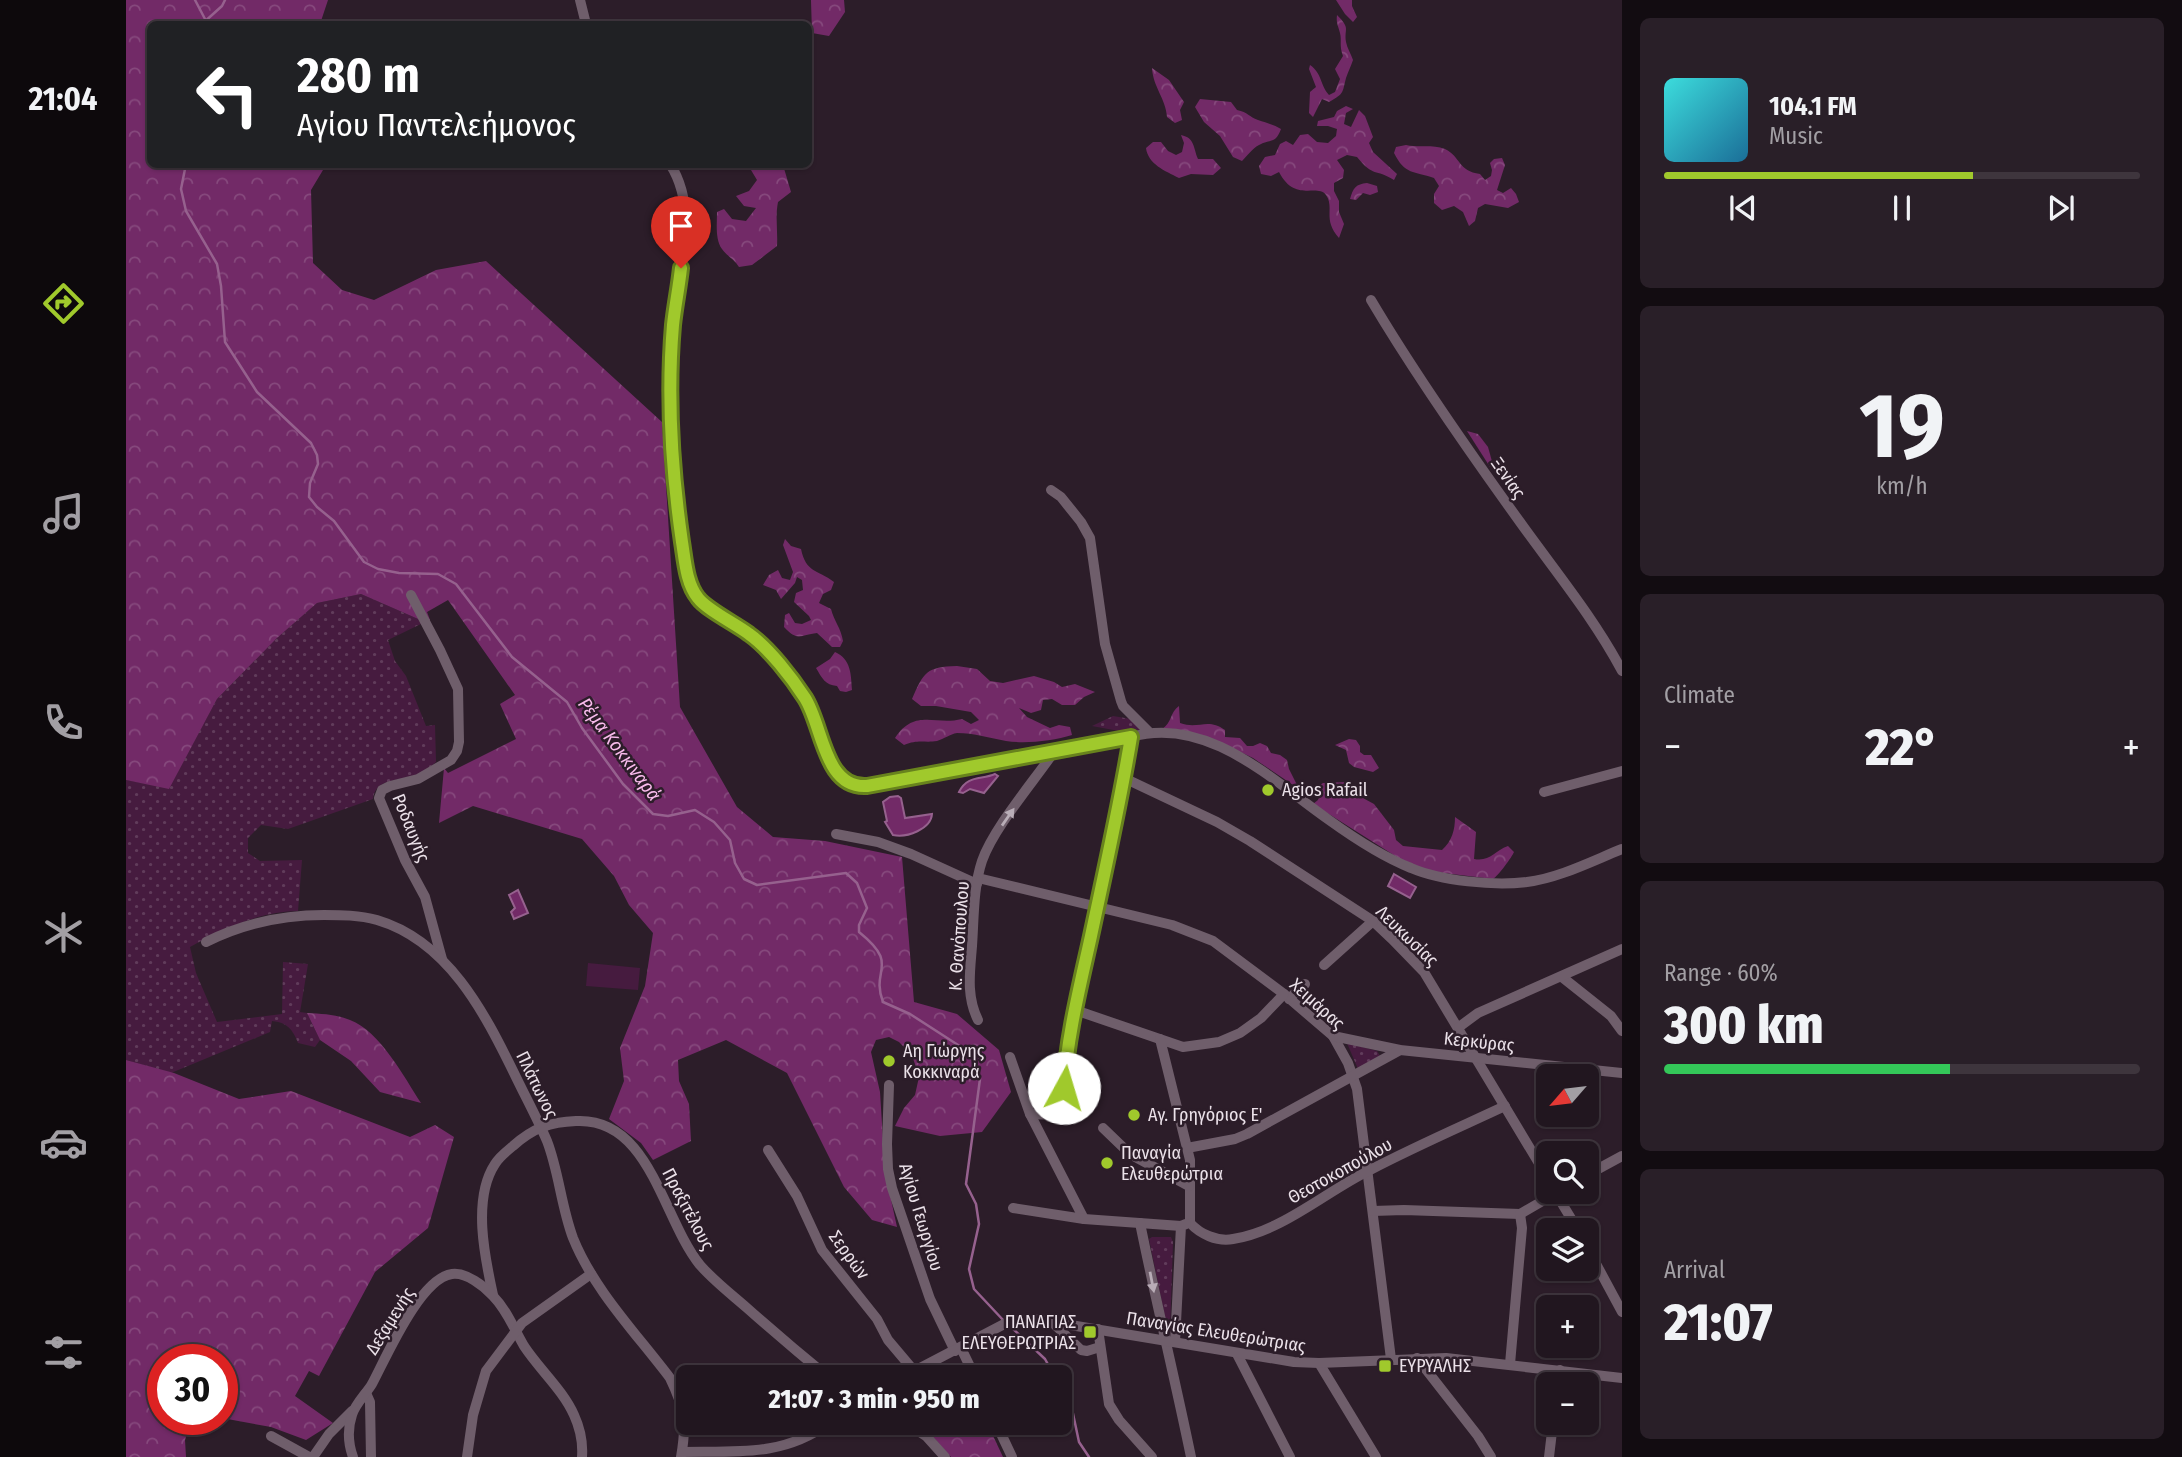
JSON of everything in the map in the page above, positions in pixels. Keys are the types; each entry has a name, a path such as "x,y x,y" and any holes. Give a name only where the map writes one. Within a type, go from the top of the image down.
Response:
{"street":[{"path":"580,0 585,21"},
{"path":"672,168 684,195 685,215 671,346 674,464 689,580 694,593 702,602 753,637 804,697 832,765 847,784 867,786 1056,749 1161,732 1203,741 1248,760 1330,821 1411,869 1434,876 1524,883 1542,879 1622,849"},
{"name":"Ξενίας","path":"1371,300 1415,371 1515,516 1588,614 1622,671"},
{"path":"1051,489 1061,496 1090,538 1105,644 1121,701 1149,732"},
{"name":"Ροδαυγής","path":"411,595 458,689 459,741 451,761 418,779 382,790 379,798 405,860 425,897 443,960"},
{"path":"1030,1114 1056,1115 1062,1111 1065,1065 1074,1010 1098,906 1131,737"},
{"name":"Κ. Θανόπουλου","path":"978,1020 972,1007 969,986 977,881 982,862 992,840 1056,749"},
{"path":"1544,792 1622,771"},
{"name":"Λευκωσίας","path":"1124,778 1217,822 1373,921 1424,972 1536,1159"},
{"name":"Χειμάρας","path":"836,834 878,842 977,881 1098,906 1172,925 1213,941 1287,996 1333,1036 1348,1063 1361,1114 1391,1359"},
{"name":"Πλάτωνος","path":"206,942 240,927 275,918 311,915 363,917 406,933 443,960 460,979 485,1017 540,1126 552,1155 573,1238 591,1274 670,1377 684,1412 682,1454"},
{"path":"1324,965 1373,921"},
{"path":"1459,1027 1478,1013 1622,949"},
{"path":"1562,977 1611,1016 1622,1031"},
{"path":"1074,1010 1183,1047 1229,1039 1306,984"},
{"name":"Κερκύρας","path":"1333,1036 1400,1050 1622,1073"},
{"path":"1160,1039 1187,1148 1189,1186 1170,1341 1191,1457"},
{"path":"1187,1148 1235,1139 1247,1134 1400,1050"},
{"path":"1010,1057 1030,1114 1084,1219"},
{"name":"Αγίου Γεωργίου","path":"889,1085 887,1144 892,1188 930,1299 967,1365"},
{"name":"Θεοτοκοπούλου","path":"1013,1208 1084,1219 1185,1224 1206,1235 1223,1240 1233,1239 1264,1230 1367,1171 1505,1106"},
{"name":"Πραξιτέλους","path":"540,1126 555,1122 592,1121 610,1127 630,1143 643,1158 682,1238 702,1267 814,1365"},
{"path":"493,1295 482,1229 488,1181 500,1158 540,1126"},
{"path":"1103,1128 1130,1154 1189,1186"},
{"name":"Σερρών","path":"768,1150 797,1196 822,1250 862,1298 888,1340 910,1365"},
{"path":"1599,1168 1622,1156"},
{"path":"1373,1211 1520,1214 1537,1204"},
{"path":"1510,1364 1522,1228 1520,1214"},
{"path":"1140,1223 1161,1330 1170,1341"},
{"path":"1599,1266 1619,1298 1622,1312"},
{"name":"Δεξαμενής","path":"311,1457 366,1393 400,1329 434,1284 449,1274 460,1274 493,1295 529,1353 574,1414 581,1437 582,1457"},
{"path":"467,1457 473,1415 483,1377 522,1323 591,1274"},
{"name":"Παναγίας Ελευθερώτριας","path":"927,1365 1010,1321 1021,1319 1098,1329 1237,1354 1319,1363 1446,1358 1622,1378"},
{"path":"1053,1322 1081,1350 1100,1347"},
{"path":"1098,1329 1109,1404 1119,1420 1152,1457"},
{"path":"1237,1354 1290,1457"},
{"path":"1417,1358 1478,1436 1491,1457"},
{"path":"1319,1363 1376,1457"},
{"path":"366,1393 370,1402 371,1457"},
{"path":"352,1457 348,1433 353,1411"},
{"path":"682,1454 766,1451 782,1453 810,1435"},
{"path":"924,1435 945,1457"},
{"path":"1002,1435 1012,1457"},
{"path":"1549,1457 1552,1435"},
{"path":"271,1436 311,1457"}],"shaded area":[{"path":"361,594 425,622 388,640 426,726 435,725 436,762 419,774 378,787 373,799 288,829 261,825 248,838 248,853 260,861 302,860 298,911 256,918 190,947 196,973 217,1022 282,1014 283,962 308,964 300,1012 307,1013 320,1040 315,1047 298,1043 289,1028 272,1021 270,1032 171,1073 126,1060 126,780 169,788 217,699 277,638 317,603"},
{"path":"1113,716 1131,719 1141,730 1119,731 1092,726"},
{"path":"588,963 640,968 638,990 586,986"},
{"path":"1347,1043 1377,1051 1380,1056 1358,1069"},
{"path":"1171,1237 1173,1242 1170,1332 1149,1239"}],"green space":[{"path":"126,0 328,0 321,21 147,21 147,168 324,168 311,190 313,263 342,290 374,300 436,270 486,261 662,422 680,707 737,807 773,837 825,841 902,857 914,1002 957,1014 999,1050 1011,1092 982,1132 940,1136 895,1126 904,1108 915,1095 919,1077 912,1055 899,1042 889,1037 876,1040 871,1052 880,1092 885,1172 897,1227 872,1220 844,1187 787,1073 726,1040 678,1060 679,1081 689,1104 691,1141 653,1160 641,1143 609,1119 624,1081 620,1048 645,986 653,933 629,905 614,876 582,839 473,806 439,823 444,768 448,773 516,739 500,704 515,695 448,600 427,612 430,620 425,622 361,594 317,603 277,638 217,699 169,789 126,780"},
{"path":"811,0 844,0 845,12 829,36 812,33"},
{"path":"1336,0 1352,0 1357,17 1353,22 1345,14"},
{"path":"1337,15 1345,26 1346,42 1353,60 1342,92 1329,102 1322,99 1313,117 1309,113 1310,92 1316,87 1310,65 1317,72 1329,95 1335,92 1340,79 1335,69 1343,56"},
{"path":"1152,68 1169,80 1184,102 1180,110 1182,120 1175,123 1167,117"},
{"path":"1200,99 1231,102 1237,110 1281,129 1279,134 1275,139 1257,146 1242,161 1233,157 1220,136 1204,122 1195,107"},
{"path":"1346,106 1353,109 1346,113 1344,124 1351,127 1359,110 1365,116 1373,137 1369,143 1373,152 1397,174 1394,180 1375,172 1357,157 1347,155 1337,160 1344,170 1343,178 1334,183 1344,224 1339,238 1331,225 1326,195 1292,187 1279,172 1271,176 1261,174 1259,166 1265,157 1275,155 1280,144 1286,141 1293,145 1300,135 1308,134 1317,142 1328,143 1336,136 1337,129 1317,126 1318,121 1334,117 1337,111"},
{"path":"1181,135 1191,141 1198,159 1213,159 1221,168 1213,175 1191,174 1179,178 1163,170 1147,154 1146,148 1153,142 1161,142 1168,151 1176,155 1182,152 1184,143"},
{"path":"1406,145 1445,149 1463,167 1480,174 1485,180 1491,176 1490,163 1494,159 1502,158 1505,165 1497,190 1503,193 1511,188 1519,202 1508,208 1485,204 1478,208 1475,221 1469,226 1463,212 1454,206 1442,210 1434,203 1434,194 1439,186 1434,178 1406,169 1398,160 1394,153 1396,147"},
{"path":"742,168 784,168 791,192 778,202 777,246 752,265 739,267 720,245 717,236 717,212 724,209 732,219 746,221 756,208 744,206 736,196 749,191 757,180 751,170"},
{"path":"1367,183 1377,186 1378,192 1370,195 1363,193 1356,200 1350,199 1356,187"},
{"path":"1467,431 1478,434 1488,447 1493,465 1490,467"},
{"path":"785,539 791,546 801,549 809,567 834,582 831,590 823,594 819,603 831,609 842,636 840,647 832,647 817,633 796,636 784,627 785,615 789,613 795,623 802,624 811,620 794,602 796,593 803,590 802,580 797,577 781,599 776,590 763,585 769,575 778,570 782,578 790,580 793,572 783,545"},
{"path":"835,652 847,663 852,690 840,691 837,686 824,680 816,668 830,659"},
{"path":"957,666 977,669 990,681 1003,683 1034,676 1062,687 1075,684 1095,692 1075,705 1062,705 1052,699 1043,700 1041,710 1031,713 1019,708 1027,717 1050,728 1059,725 1070,727 1072,735 1022,742 957,733 937,741 904,745 895,738 910,723 962,719 971,724 979,720 971,712 921,706 912,699 927,673 939,668"},
{"path":"1179,706 1180,723 1213,724 1225,730 1225,737 1240,738 1247,746 1260,743 1267,746 1271,753 1287,760 1299,789 1253,758 1226,745 1162,729"},
{"path":"1349,739 1356,740 1360,752 1371,755 1379,768 1373,772 1349,763 1346,750 1335,745"},
{"path":"1347,782 1355,786 1361,797 1374,804 1394,830 1396,840 1403,846 1442,850 1452,835 1455,817 1476,832 1474,859 1488,858 1508,846 1514,852 1493,879 1427,871 1400,859 1313,804 1320,794 1317,787 1323,783"},
{"path":"307,1013 339,1017 361,1026 381,1044 421,1103 380,1092 351,1061 320,1040"},
{"path":"126,1060 174,1073 239,1099 291,1091 410,1137 435,1125 454,1137 428,1228 375,1272 319,1376 309,1371 295,1396 333,1423 306,1440 271,1427 238,1421 238,1344 147,1344 147,1435 187,1435 186,1457 126,1457"},
{"path":"930,1435 993,1435 1003,1457 951,1457"}],"water":[{"path":"995,774 998,776 984,793 970,789 959,792 970,780"},
{"path":"898,796 901,798 905,818 932,814 923,828 911,834 893,835 885,822 883,802"},
{"path":"1394,874 1416,887 1410,898 1388,886"},
{"path":"518,890 528,913 514,919 511,912 515,908 509,895"}],"waterway":[{"path":"195,0 205,19"},
{"name":"Ρέμα Κοκκιναρά","path":"205,21 225,0"},
{"name":"Ρέμα Κοκκιναρά","path":"185,168 181,189 186,211 217,264 225,342 257,392 311,443 318,464 310,483 309,497 334,521 364,562 378,569 399,573 438,574 456,584 512,657 567,702 582,728 623,784 653,814 668,816 695,810 714,822 730,840 735,863 744,879 757,885 846,873 857,883 867,908 859,925 859,932 872,943 882,960 880,991 883,1002 910,1014 972,1054 980,1079 966,1184 976,1204 979,1224 969,1269 974,1289 1004,1321"},
{"name":"Ρέμα Κοκκιναρά","path":"1009,1325 1048,1365"},
{"name":"Ρέμα Κοκκιναρά","path":"1072,1409 1079,1442 1089,1457"}],"place":[{"name":"Agios Rafail","path":"1268,790"},
{"name":"Αη Γιώργης Κοκκιναρά","path":"889,1061"},
{"name":"Αγ. Γρηγόριος Ε'","path":"1134,1115"},
{"name":"Παναγία Ελευθερώτρια","path":"1107,1163"},
{"name":"ΠΑΝΑΓΙΑΣ ΕΛΕΥΘΕΡΩΤΡΙΑΣ","path":"1090,1332"},
{"name":"ΕΥΡΥΑΛΗΣ","path":"1385,1366"}],"route":[{"path":"681,268 671,346 674,464 678,516 691,587 702,602 753,637 804,697 839,776 847,784 867,786 1131,737 1098,906 1074,1010 1064,1088"}]}
